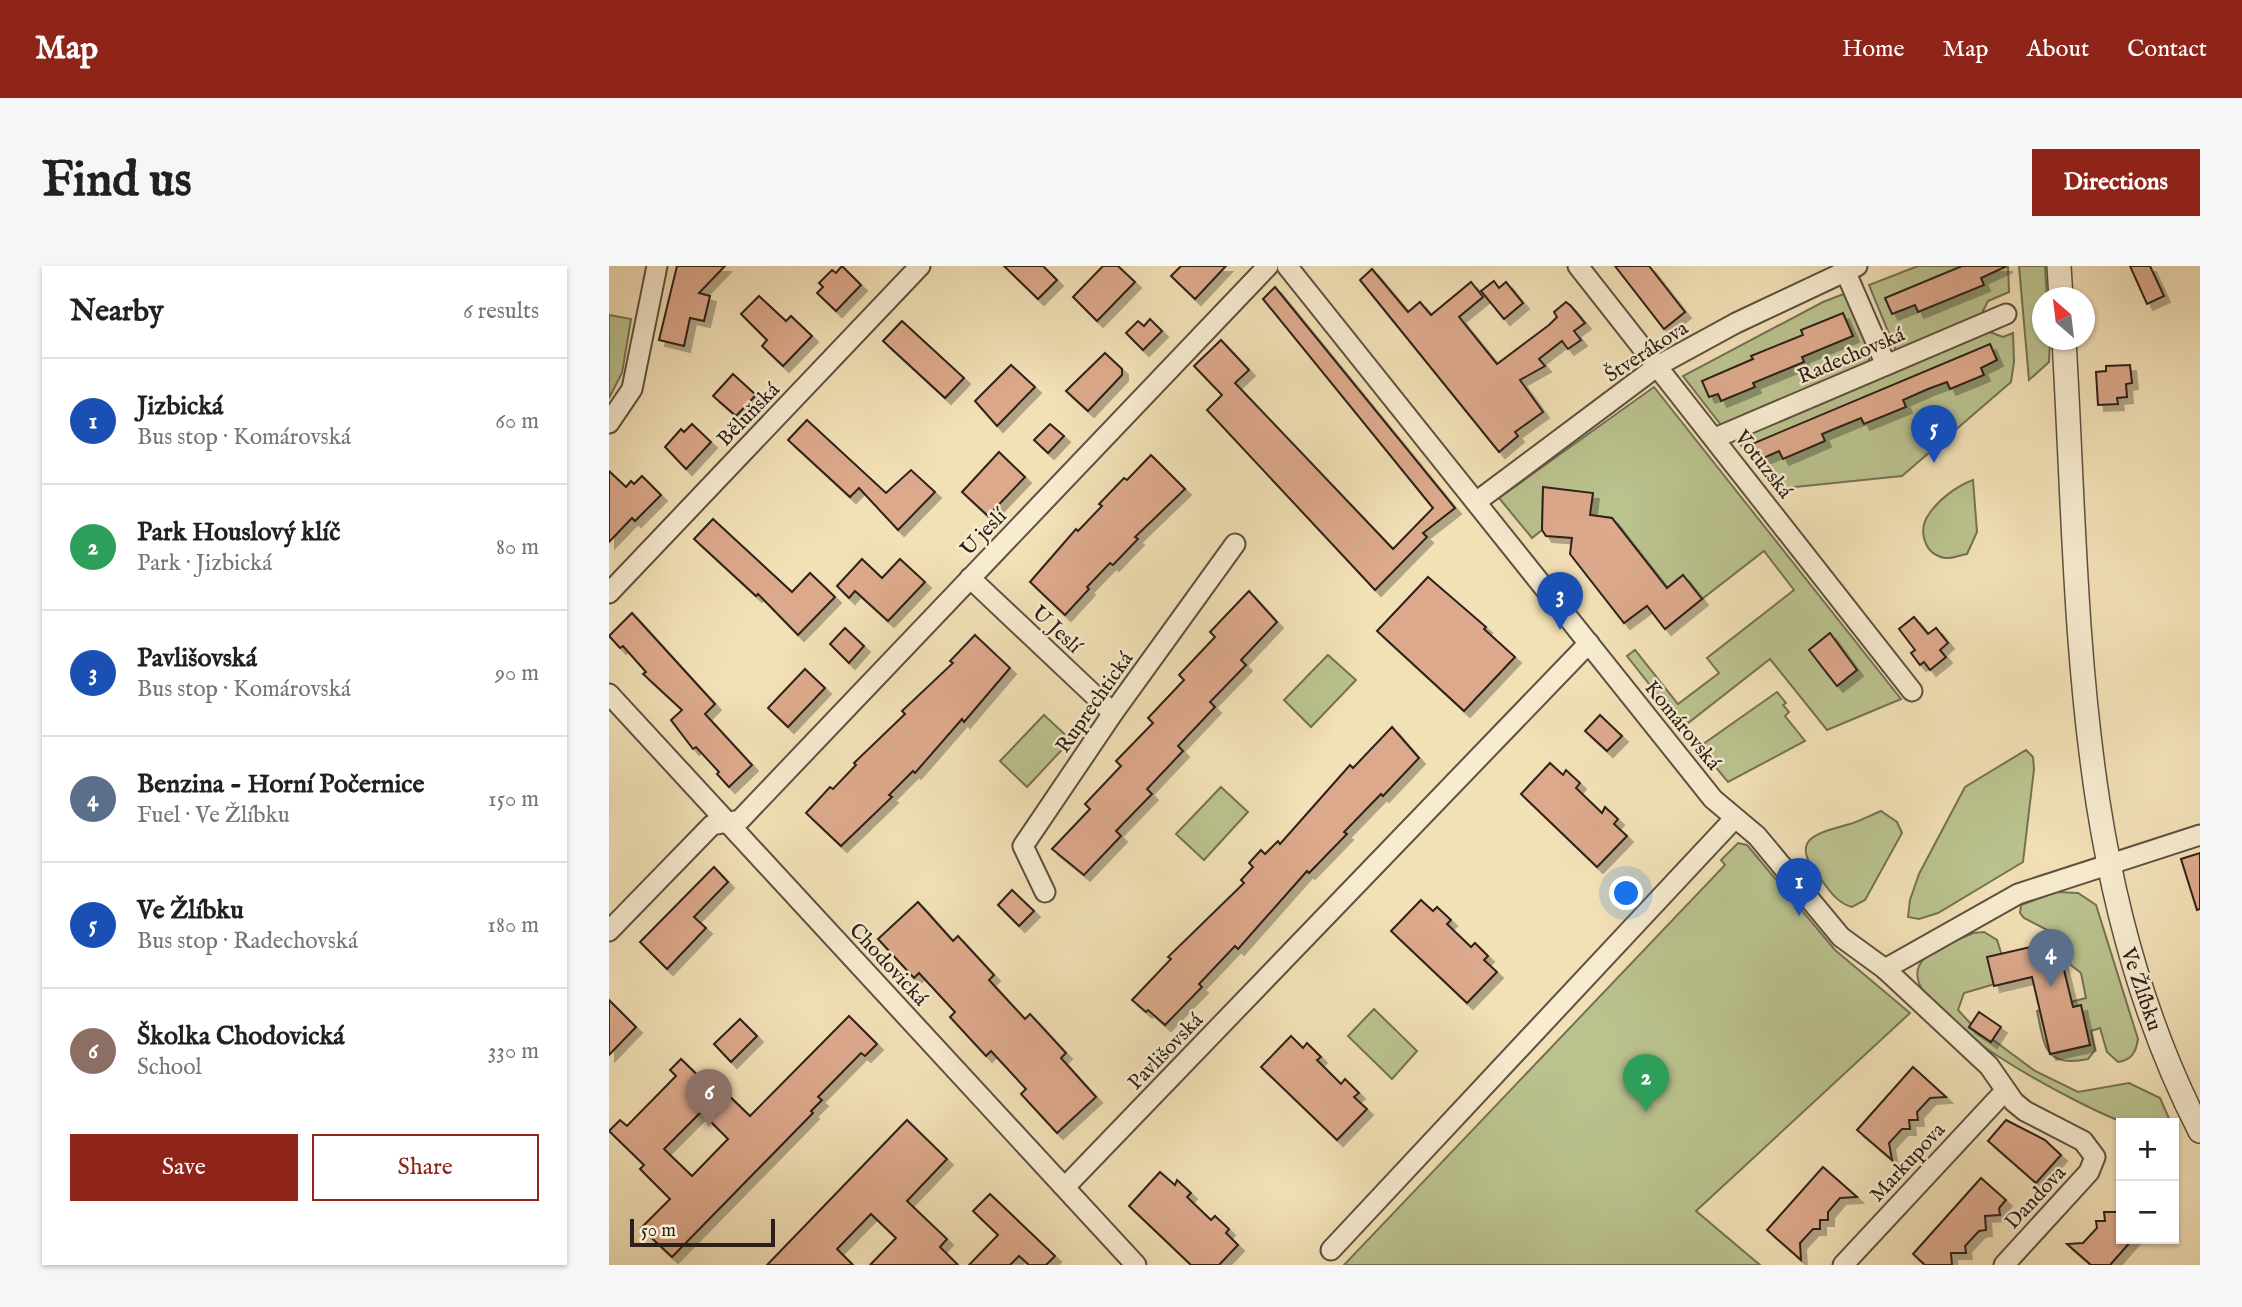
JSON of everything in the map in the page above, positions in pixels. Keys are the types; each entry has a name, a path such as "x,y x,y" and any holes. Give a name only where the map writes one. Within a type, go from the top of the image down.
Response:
{"street":[{"path":"609,423 632,390 657,266"},
{"name":"Běluňská","path":"609,593 920,266"},
{"name":"U jeslí","path":"609,931 712,825 740,820 1268,266"},
{"name":"Komárovská","path":"1287,266 1713,799 1757,836 1841,937 1885,969 1989,1066 2005,1091 2025,1111 2087,1144 2095,1157"},
{"name":"Votuzská","path":"1578,266 1659,365 1912,691"},
{"path":"2059,266 2060,287"},
{"path":"1849,268 1886,365"},
{"name":"Štverákova","path":"1476,502 1659,365 1736,323 1849,268"},
{"name":"Radechovská","path":"1715,438 2006,314"},
{"name":"Ve Žlíbku","path":"2065,350 2087,734 2107,866 2130,958 2149,1014 2200,1131"},
{"name":"Ruprechtická","path":"1045,892 1023,846 1113,713 1235,544"},
{"name":"U Jeslí","path":"970,578 1113,713"},
{"name":"Pavlišovská","path":"1065,1187 1589,643"},
{"name":"Chodovická","path":"609,694 1136,1265"},
{"path":"1331,1250 1734,819"},
{"path":"1885,969 2018,894 2200,835"},
{"name":"Markupova","path":"1843,1265 2005,1091"},
{"name":"Dandova","path":"2004,1265 2089,1172 2095,1157"}],"green space":[{"path":"1918,266 2008,266 2009,292 1988,301 1980,317 1896,351 1869,285"},
{"path":"2019,266 2045,266 2046,287 2032,287 2032,350 2050,350 2049,362 2029,380"},
{"path":"1846,293 1871,353 1868,363 1721,425 1683,376 1823,302"},
{"path":"609,315 631,319 622,373 609,398"},
{"path":"1987,331 2003,337 2013,333 2014,362 2011,382 1902,476 1785,488 1766,475 1734,437"},
{"path":"1654,387 1901,699 1827,730 1770,659 1683,727 1627,656 1635,650 1678,704 1719,673 1707,658 1794,590 1764,551 1702,599 1683,576 1667,588 1612,518 1590,515 1543,487 1542,530 1532,538 1499,498"},
{"path":"1973,480 1977,532 1967,554 1947,558 1938,556 1927,546 1925,540 1923,533 1926,520 1943,498"},
{"path":"1328,655 1356,680 1311,727 1284,700"},
{"path":"1777,692 1789,712 1785,716 1805,741 1728,782 1699,747"},
{"path":"1044,715 1071,740 1027,787 1000,761"},
{"path":"2026,750 2033,757 2034,769 2023,862 1938,913 1919,919 1908,917 1910,900 1919,874 1965,787"},
{"path":"1221,787 1248,812 1204,860 1176,834"},
{"path":"1881,811 1897,822 1902,833 1865,900 1852,907 1846,905 1828,889 1809,862 1807,844 1819,834"},
{"path":"1738,843 1747,845 1835,950 1910,1013 1696,1211 1760,1265 1344,1265 1725,865 1721,860"},
{"path":"2057,892 2078,893 2096,905 2138,1039 2130,1057 2118,1062 2107,1052 2100,1028 2091,1031 2095,1050 2088,1059 2063,1060 2055,1057 2051,1054 2049,1052 2037,1011 2086,998 2081,973 2068,963 2057,935 2024,918 2020,913 2021,905","holes":["2041,1015 2090,1045 2051,1054"]},
{"path":"1984,932 1997,940 2004,962 2005,981 1964,993 1958,1010 1971,1024 1969,1028 1990,1041 1992,1039 2035,1071 2078,1092 2129,1083 2160,1098 2169,1118 2116,1118 2102,1113 2036,1079 1964,1033 1937,1008 1920,986 1919,966 1929,954 1973,933"},
{"path":"1374,1009 1417,1051 1392,1079 1348,1036"}],"building":[{"path":"677,266 725,266 699,293 710,296 704,321 690,318 684,346 659,340"},
{"path":"842,266 861,285 836,311 817,293 823,287 819,283 832,270 836,273"},
{"path":"1004,266 1043,266 1057,280 1038,299"},
{"path":"1103,266 1118,266 1135,282 1097,321 1073,297"},
{"path":"1181,266 1226,266 1195,299 1171,276"},
{"path":"1615,266 1649,266 1685,312 1664,329"},
{"path":"1962,266 2007,266 1981,278 1984,285 1918,312 1915,305 1892,314 1885,298"},
{"path":"2130,266 2150,266 2164,296 2147,304"},
{"path":"1372,269 1408,312 1420,302 1431,315 1471,282 1483,297 1459,317 1497,364 1549,325 1557,317 1554,312 1566,302 1571,306 1585,323 1574,331 1581,340 1568,349 1562,341 1539,359 1545,366 1520,380 1543,412 1515,432 1518,436 1499,452 1360,280"},
{"path":"1494,281 1499,288 1506,282 1523,303 1504,319 1481,291"},
{"path":"1275,287 1455,508 1423,533 1427,537 1375,590 1207,410 1222,395 1194,366 1221,340 1249,370 1235,383 1393,549 1433,508 1263,299"},
{"path":"759,296 786,321 791,316 812,336 783,366 762,346 767,340 741,314"},
{"path":"1843,313 1853,336 1802,357 1804,362 1753,383 1755,387 1721,401 1718,394 1709,397 1702,381 1753,359 1751,356 1803,335 1801,330"},
{"path":"1150,319 1162,331 1143,350 1126,333 1138,321 1144,326"},
{"path":"902,321 964,378 945,398 883,341"},
{"path":"1990,344 1997,360 1981,368 1984,375 1950,389 1947,382 1928,389 1903,400 1906,407 1864,424 1861,418 1822,434 1825,441 1783,459 1779,451 1759,460 1752,444"},
{"path":"1105,353 1122,369 1122,375 1088,411 1066,391"},
{"path":"1011,365 1035,387 997,426 975,401"},
{"path":"2130,365 2132,383 2126,384 2127,397 2117,398 2118,404 2098,405 2096,372 2106,371 2106,366"},
{"path":"733,374 756,395 736,416 713,396"},
{"path":"807,420 886,493 911,470 935,492 898,530 859,488 850,497 788,440"},
{"path":"692,424 711,442 686,469 665,447 681,429 684,432"},
{"path":"1050,424 1064,436 1048,453 1034,440"},
{"path":"999,452 1025,477 988,516 962,492"},
{"path":"1151,455 1185,489 1135,537 1138,539 1113,565 1110,563 1087,587 1089,589 1065,615 1030,582 1076,529 1078,531 1102,506 1099,504"},
{"path":"609,471 626,487 631,481 634,484 642,476 661,495 635,521 632,518 609,542"},
{"path":"1543,487 1593,493 1590,515 1612,518 1667,588 1683,575 1702,599 1665,629 1647,606 1624,623 1570,554 1572,538 1546,536 1542,530"},
{"path":"713,519 792,592 810,573 835,597 798,635 758,594 756,596 694,539"},
{"path":"862,559 882,578 900,559 925,582 888,621 855,591 849,598 837,586"},
{"path":"1428,577 1486,627 1484,629 1515,657 1464,711 1377,631"},
{"path":"1249,591 1277,622 1241,660 1246,665 1210,702 1215,707 1178,746 1183,751 1147,789 1152,794 1116,831 1121,836 1084,875 1052,849 1090,809 1085,804 1121,766 1116,761 1153,723 1148,718 1184,680 1179,675 1215,637 1210,632"},
{"path":"632,613 715,704 705,714 752,765 729,787 696,747 693,749 671,720 682,710 643,674 646,672 623,646 620,648 609,636"},
{"path":"1914,617 1928,634 1936,628 1948,643 1940,650 1946,657 1930,670 1924,662 1920,665 1911,653 1915,650 1899,629"},
{"path":"845,628 864,646 849,663 830,644"},
{"path":"1830,633 1857,670 1837,686 1809,650"},
{"path":"975,635 1010,668 964,722 962,719 915,773 913,771 889,795 892,797 841,846 806,813 830,787 833,789 856,765 854,763 905,714 902,711 953,663 950,661"},
{"path":"805,669 825,688 788,727 768,708"},
{"path":"1600,715 1622,736 1607,751 1585,731"},
{"path":"1392,727 1419,758 1344,832 1347,834 1309,873 1307,871 1238,949 1235,946 1199,984 1202,987 1165,1025 1132,1000 1171,959 1168,957 1244,883 1241,880 1253,867 1249,863 1261,850 1265,854 1278,841 1280,844 1350,765 1353,768"},
{"path":"1550,763 1563,775 1566,770 1580,783 1576,788 1602,813 1605,807 1618,819 1614,824 1627,836 1597,867 1521,794"},
{"path":"2200,853 2200,909 2197,910 2181,859"},
{"path":"714,867 728,882 694,917 706,928 667,969 640,942"},
{"path":"1012,890 1034,911 1019,926 998,905"},
{"path":"1421,900 1433,911 1437,907 1451,920 1447,924 1471,947 1475,943 1488,956 1484,960 1497,972 1467,1003 1391,931"},
{"path":"918,902 953,941 958,936 994,975 989,980 1025,1019 1030,1014 1066,1053 1061,1058 1096,1097 1057,1133 1021,1094 1026,1089 991,1051 986,1056 950,1017 955,1012 919,973 914,978 878,939"},
{"path":"2057,941 2073,1007 2081,1005 2090,1045 2050,1054 2032,977 1994,986 1987,957"},
{"path":"609,1000 636,1027 609,1055"},
{"path":"1979,1012 2001,1027 1991,1042 1969,1027"},
{"path":"849,1016 877,1044 865,1056 861,1053 818,1097 822,1100 811,1111 813,1113 672,1257 641,1228 670,1199 640,1169 644,1165 609,1131 620,1120 627,1126 676,1076 670,1070 681,1059 716,1093 721,1088 750,1116","holes":["701,1112 728,1139 692,1176 664,1149"]},
{"path":"740,1019 757,1036 731,1062 714,1044"},
{"path":"1291,1036 1303,1048 1307,1043 1321,1057 1317,1060 1341,1084 1345,1079 1359,1093 1354,1097 1367,1109 1337,1140 1261,1067"},
{"path":"1913,1067 1946,1097 1930,1098 1917,1112 1918,1120 1909,1120 1910,1129 1902,1129 1889,1143 1892,1160 1857,1130"},
{"path":"907,1120 947,1159 907,1201 947,1239 940,1247 958,1265 870,1265 896,1238 871,1214 837,1249 853,1265 767,1265"},
{"path":"2006,1120 2045,1140 2061,1155 2036,1183 1988,1141"},
{"path":"1823,1167 1857,1197 1840,1198 1828,1212 1828,1220 1820,1220 1820,1229 1813,1229 1800,1243 1801,1260 1767,1230"},
{"path":"1160,1172 1175,1185 1177,1180 1191,1193 1187,1197 1211,1220 1215,1216 1229,1229 1226,1233 1238,1245 1219,1265 1191,1265 1129,1206"},
{"path":"1981,1178 2006,1200 1999,1208 2000,1215 1985,1216 1986,1230 1979,1231 1965,1246 1966,1253 1951,1253 1952,1265 1925,1265 1913,1254"},
{"path":"990,1194 1055,1256 1046,1265 1029,1265 1019,1256 1010,1265 969,1265 998,1235 973,1211"},
{"path":"2104,1212 2116,1212 2116,1244 2129,1244 2110,1265 2091,1265 2067,1244 2083,1243 2097,1228 2096,1221 2105,1221"}],"place":[{"name":"Ve Žlíbku","path":"1934,463"},
{"name":"Pavlišovská","path":"1560,630"},
{"name":"Jizbická","path":"1799,916"},
{"name":"Benzina - Horní Počernice","path":"2051,987"},
{"name":"Park Houslový klíč","path":"1646,1112"},
{"name":"Školka Chodovická","path":"709,1127"}]}
